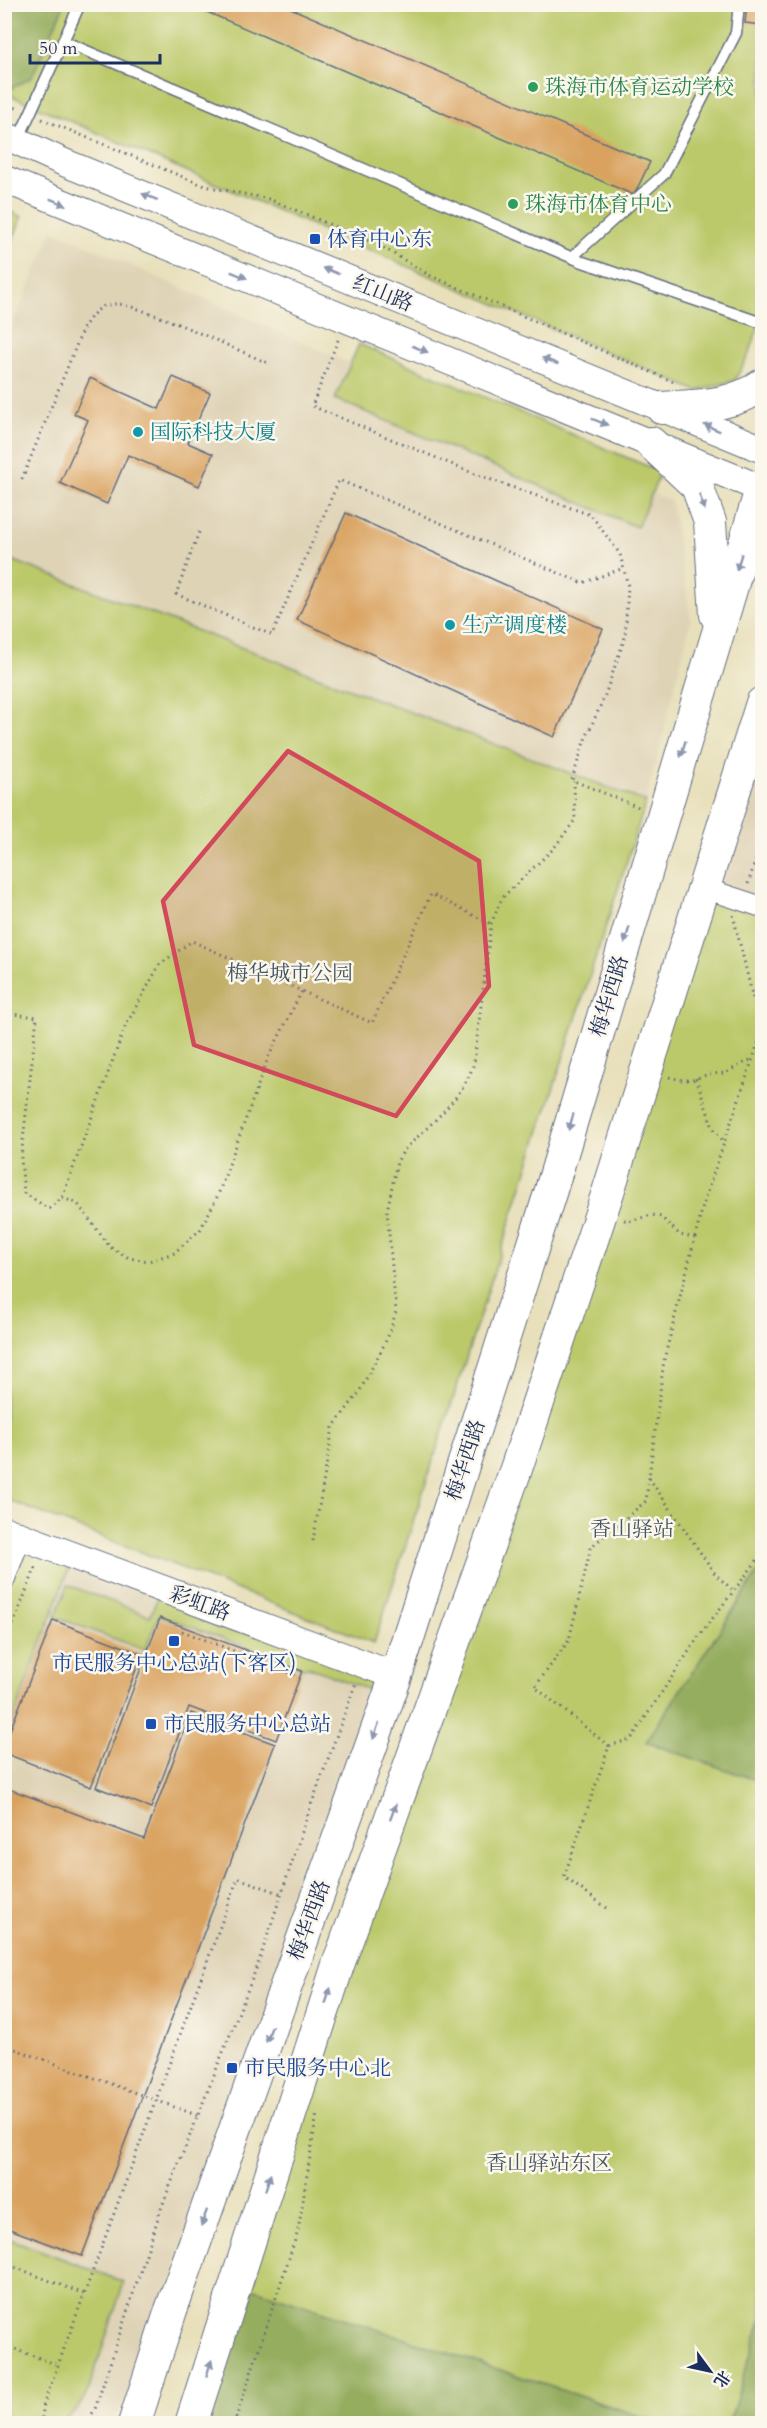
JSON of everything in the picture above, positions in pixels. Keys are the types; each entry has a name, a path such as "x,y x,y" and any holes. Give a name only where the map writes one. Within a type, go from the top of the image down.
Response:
{"main road":[{"name":"红山路","path":"11,138 104,178 672,397 762,449"},
{"name":"红山路","path":"4,179 762,488"},
{"path":"672,397 721,404 748,395 762,385"},
{"path":"651,443 697,486 710,522 717,632"},
{"name":"梅华西路","path":"134,2424 171,2310 396,1676 551,1190 762,488"},
{"name":"梅华西路","path":"191,2424 338,1965 516,1469 647,1070 725,895 762,703"},
{"name":"彩虹路","path":"23,1537 396,1676"},
{"path":"112,2424 133,2389 171,2310"}],"street":[{"path":"725,895 762,907"},
{"path":"4,1581 23,1537"}],"lane":[{"path":"11,138 30,114 80,4"},
{"path":"572,257 664,174 736,33 739,4"},
{"path":"63,41 572,257 762,323"}],"path":[{"path":"4,103 205,186 252,195 280,204 379,245 429,275 672,397"},
{"path":"22,479 83,329 92,315 100,308 116,303 140,310 270,364"},
{"path":"313,1541 333,1427 358,1395 390,1332 396,1311 387,1211 397,1161 404,1150 462,1091 469,1079 474,1063 491,924 502,898 554,849 575,820 574,781 572,780 584,742 604,698 625,637 628,586 620,554 591,514 475,474 312,406 346,319"},
{"path":"199,532 176,594 272,634 339,480 582,583 624,568"},
{"path":"574,781 662,817"},
{"path":"762,840 725,895 754,1002 762,1009"},
{"path":"4,1013 38,1017 21,1158 24,1193 49,1209 62,1198 125,1027 160,964 192,941 372,1023 431,894 491,924"},
{"path":"62,1198 76,1203 110,1247 129,1258 149,1261 174,1253 200,1230 218,1195 268,1058 302,991"},
{"path":"609,1746 535,1687 568,1640 591,1547 646,1501 664,1360 705,1198 762,1032"},
{"path":"647,1070 682,1080 725,1073 752,1059"},
{"path":"696,1078 713,1128 724,1142"},
{"path":"601,1215 629,1221 652,1215 661,1217 680,1234 695,1238"},
{"path":"649,1478 716,1575 734,1591"},
{"path":"4,1647 23,1537"},
{"path":"609,1746 632,1739 699,1636 762,1554"},
{"path":"182,1631 296,1675"},
{"path":"86,2424 95,2409 162,2206 258,1964 362,1664"},
{"path":"607,1908 564,1877 609,1746"},
{"path":"41,2424 44,2403 238,1878 282,1894"},
{"path":"4,2044 199,2116"},
{"path":"234,2424 298,2231 318,2109"},
{"path":"4,2263 84,2294"},
{"path":"4,2345 58,2365"}],"highlighted area":[{"path":"288,751 479,861 489,986 396,1116 194,1045 163,901"}],"shaded area":[{"path":"53,230 312,347 671,501 691,621 646,802 5,557 4,346"},
{"path":"762,706 762,905 705,887"},
{"path":"22,1537 395,1676 133,2389 112,2423 5,2423 4,1582"}],"green space":[{"path":"5,4 64,5 32,77 5,92"},
{"name":"珠海市体育中心","path":"4,5 762,5 762,315 750,352 735,380 697,391 5,93"},
{"path":"5,209 22,217 5,259"},
{"path":"359,344 661,472 637,527 335,399"},
{"name":"梅华城市公园","path":"4,557 646,802 374,1643 5,1499"},
{"path":"704,888 762,907 762,1567 646,1742 762,1782 762,2423 661,2423 236,2283"},
{"path":"23,1543 72,1561 5,1740 5,1593"},
{"path":"762,1568 762,1782 646,1742"},
{"path":"68,1585 150,1616 160,1592 391,1678 385,1696 159,1615 145,1650 55,1617"},
{"path":"5,2237 124,2282 89,2389 77,2410 61,2423 5,2423"},
{"path":"237,2283 660,2423 192,2424"},
{"path":"762,2318 762,2423 729,2423"}],"building":[{"path":"210,4 281,4 650,162 634,195 207,12"},
{"path":"747,4 762,4 762,25 745,23"},
{"name":"国际科技大厦","path":"173,377 210,393 188,443 213,454 199,486 128,455 107,504 60,483 88,420 74,414 90,378 159,409"},
{"name":"生产调度楼","path":"346,513 603,629 554,737 297,620"},
{"name":"市民服务中心总站","path":"160,1618 302,1671 276,1740 189,1707 151,1808 96,1787"},
{"path":"53,1620 142,1654 91,1787 4,1753 4,1746"},
{"path":"191,1713 275,1744 82,2256 4,2227 4,1787 144,1839"}],"place":[{"name":"珠海市体育运动学校","path":"533,87"},
{"name":"珠海市体育中心","path":"513,204"},
{"name":"体育中心东","path":"315,239"},
{"name":"国际科技大厦","path":"138,432"},
{"name":"生产调度楼","path":"450,625"},
{"name":"市民服务中心总站(下客区)","path":"174,1641"},
{"name":"市民服务中心总站","path":"151,1724"},
{"name":"市民服务中心北","path":"232,2068"}],"park label":[{"name":"香山驿站","path":"632,1529"},
{"name":"香山驿站东区","path":"549,2163"}]}
